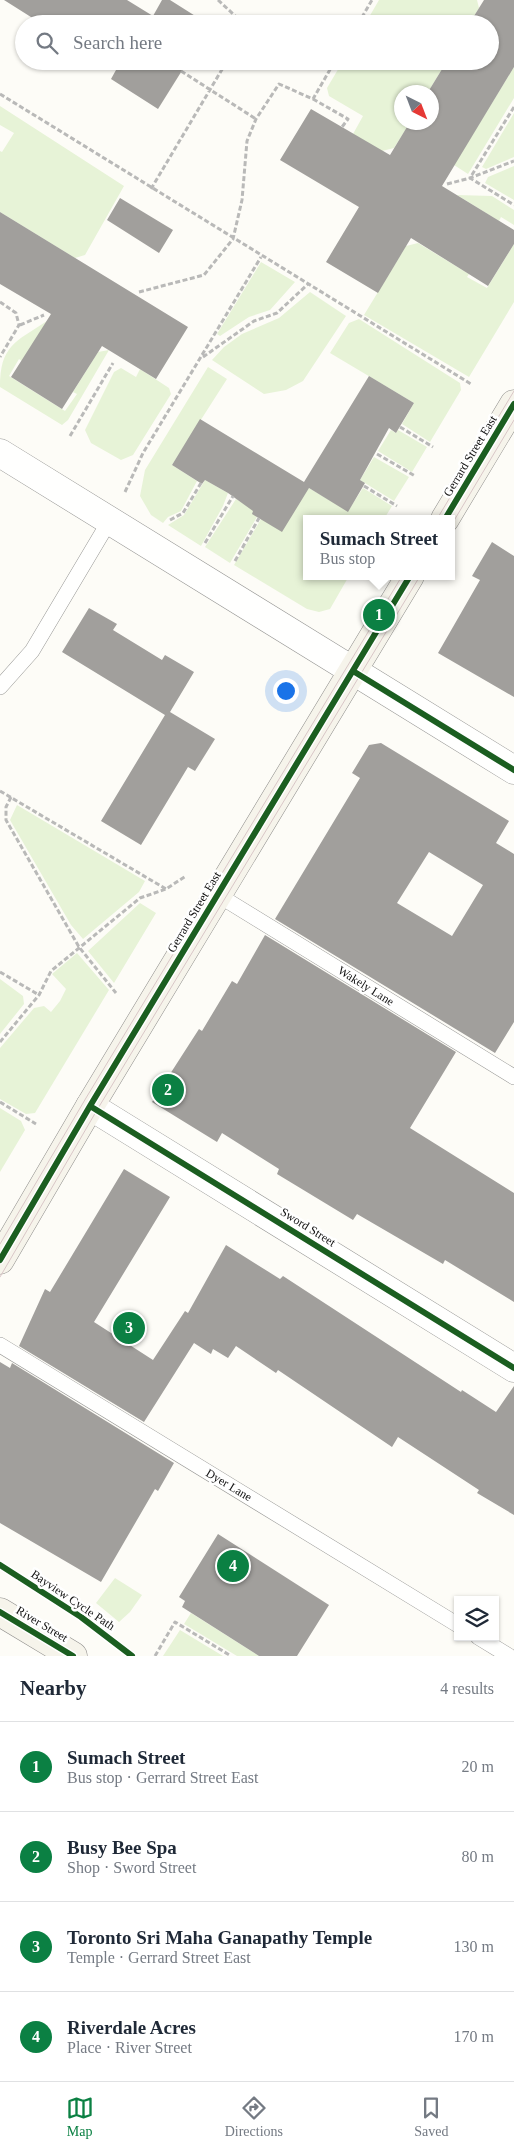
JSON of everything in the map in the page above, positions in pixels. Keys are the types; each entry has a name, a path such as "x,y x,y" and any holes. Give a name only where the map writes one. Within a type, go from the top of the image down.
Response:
{"main road":[{"name":"Gerrard Street East","path":"447,515 514,404"},
{"name":"Gerrard Street East","path":"0,1260 90,1106 408,580"},
{"name":"River Street","path":"0,1612 73,1656"}],"street":[{"path":"0,453 514,770"},
{"name":"Sword Street","path":"90,1106 514,1368"}],"lane":[{"path":"0,687 32,651 110,520"},
{"name":"Wakely Lane","path":"218,895 514,1077"},
{"name":"Dyer Lane","path":"0,1345 454,1623"},
{"path":"485,1641 509,1656"}],"path":[{"path":"218,0 234,15"},
{"path":"363,15 372,0"},
{"path":"151,189 222,70"},
{"path":"313,99 330,70"},
{"path":"181,71 256,119"},
{"path":"139,292 204,275 233,239 242,200 247,141 256,119 279,84 313,99 348,119 342,128"},
{"path":"0,94 261,257 471,384"},
{"path":"470,178 514,107"},
{"path":"447,184 470,178 514,161"},
{"path":"470,178 514,205"},
{"path":"110,520 143,453 261,257"},
{"path":"200,359 254,321 278,313 308,284"},
{"path":"0,302 16,313 19,325"},
{"path":"0,357 19,325 44,314"},
{"path":"70,436 113,363"},
{"path":"400,427 433,447"},
{"path":"376,454 415,476"},
{"path":"168,521 183,513 200,483"},
{"path":"364,486 397,506"},
{"path":"201,551 233,496"},
{"path":"230,568 259,518"},
{"path":"0,791 166,889"},
{"path":"11,797 6,807 6,820 79,947 116,993"},
{"path":"0,1042 39,995 51,971 140,898 166,889 186,876"},
{"path":"0,972 39,995"},
{"path":"0,1102 36,1124"},
{"path":"155,1656 175,1622 231,1656"}],"green space":[{"path":"379,0 477,0 479,8 475,15 370,15"},
{"path":"514,67 514,98 468,174 454,165"},
{"path":"338,70 441,70 432,85 394,85 394,130 406,130 394,148 382,151 353,134 363,116 329,96 327,88"},
{"path":"0,106 124,186 85,255 75,258 0,212 0,151 2,152 14,133 0,125"},
{"path":"514,113 514,157 486,169 482,167"},
{"path":"514,166 514,200 485,183 488,177"},
{"path":"457,195 492,196 514,210 514,225 501,217 499,221"},
{"path":"418,243 469,274 467,277 487,288 514,244 514,302 469,377 364,315 406,246"},
{"path":"261,262 295,282 270,310 249,317 220,336 217,334"},
{"path":"310,292 346,316 303,381 286,390 264,394 212,360 224,347 242,334 279,318"},
{"path":"359,319 460,383 461,390 430,442 402,424 414,403 330,353 349,323"},
{"path":"47,321 22,361 19,359 9,376 65,411 77,394 73,392 98,352 109,350 68,420 62,425 0,387 3,362 6,354 18,340"},
{"path":"208,367 227,379 172,465 197,481 181,511 168,517 163,523 151,515 140,496 145,470"},
{"path":"121,368 136,377 140,369 169,388 171,394 133,455 121,460 91,443 85,430 114,372"},
{"path":"391,430 396,433 398,430 427,447 412,472 378,451"},
{"path":"374,457 409,477 394,501 360,480"},
{"path":"205,480 228,493 201,546 168,525 184,515"},
{"path":"309,488 348,511 363,488 392,506 386,515 303,515 303,580 347,580 330,609 319,612 307,609 234,565 261,519"},
{"path":"236,499 254,510 257,517 230,563 205,547"},
{"path":"17,805 145,881 139,892 83,939 71,925 10,820"},
{"path":"140,903 156,913 114,983 88,951"},
{"path":"77,953 109,990 35,1113 26,1114 0,1099 0,1048 34,1008 44,1006 51,1012 60,1001 66,989 52,974"},
{"path":"0,979 23,996 24,1004 0,1034"},
{"path":"0,1108 21,1121 25,1130 0,1172"},
{"path":"115,1578 142,1595 130,1612 119,1622 96,1603"},
{"path":"191,1613 259,1656 237,1656 184,1624"},
{"path":"180,1630 223,1656 163,1656"}],"building":[{"path":"4,0 127,0 151,15 28,15"},
{"path":"162,0 170,0 194,15 154,15"},
{"path":"484,0 514,0 514,67 442,186 514,230 514,244 488,286 411,238 378,293 326,262 359,207 280,160 311,109 390,155 405,130 439,130 439,85 432,85 441,70 499,70 499,15 475,15"},
{"path":"116,70 182,70 158,109 111,79"},
{"path":"120,198 173,230 159,253 107,220"},
{"path":"0,212 188,327 156,379 102,346 62,409 11,377 51,314 0,284"},
{"path":"369,376 414,403 396,433 389,428 360,480 365,483 348,512 309,488 282,532 252,514 253,511 228,493 205,480 202,484 172,465 200,419 304,482"},
{"path":"492,542 514,556 514,697 438,653 480,580 472,576"},
{"path":"89,608 117,624 113,630 162,660 165,655 194,672 170,712 215,739 195,771 188,767 141,845 101,821 165,715 62,652"},
{"path":"381,743 509,821 496,843 514,854 514,1022 495,1053 275,919 360,778 352,773 369,745","holes":["429,852 483,885 452,936 397,903"]},
{"path":"265,935 456,1052 410,1128 514,1193 514,1302 445,1260 443,1264 357,1214 353,1220 277,1174 279,1169 222,1133 217,1142 152,1102 199,1029 202,1031 232,981 237,984"},
{"path":"124,1169 170,1197 94,1322 153,1360 185,1311 188,1313 226,1245 280,1279 283,1276 461,1392 462,1390 496,1412 514,1386 514,1515 477,1493 479,1490 398,1437 392,1447 278,1370 276,1373 236,1346 228,1358 213,1349 211,1354 194,1343 144,1422 19,1346 45,1289 50,1292"},
{"path":"0,1362 10,1368 12,1363 174,1463 158,1491 155,1489 101,1582 0,1523"},
{"path":"218,1534 329,1605 297,1656 259,1656 182,1607 185,1601 179,1597"}],"tram line":[{"path":"439,515 514,391"},
{"path":"455,519 514,420"},
{"path":"0,1244 86,1098 400,580"},
{"path":"0,1277 97,1110 418,580"}],"cycle path":[{"path":"447,515 514,404"},
{"path":"0,1260 90,1106 408,580"},
{"path":"353,671 514,770"},
{"path":"90,1106 514,1368"},
{"name":"Bayview Cycle Path","path":"0,1565 81,1617 132,1656"},
{"path":"0,1612 73,1656"}],"place":[{"name":"Sumach Street","path":"379,615"},
{"name":"Busy Bee Spa","path":"168,1090"},
{"name":"Toronto Sri Maha Ganapathy Temple","path":"129,1328"},
{"name":"Riverdale Acres","path":"233,1566"}]}
